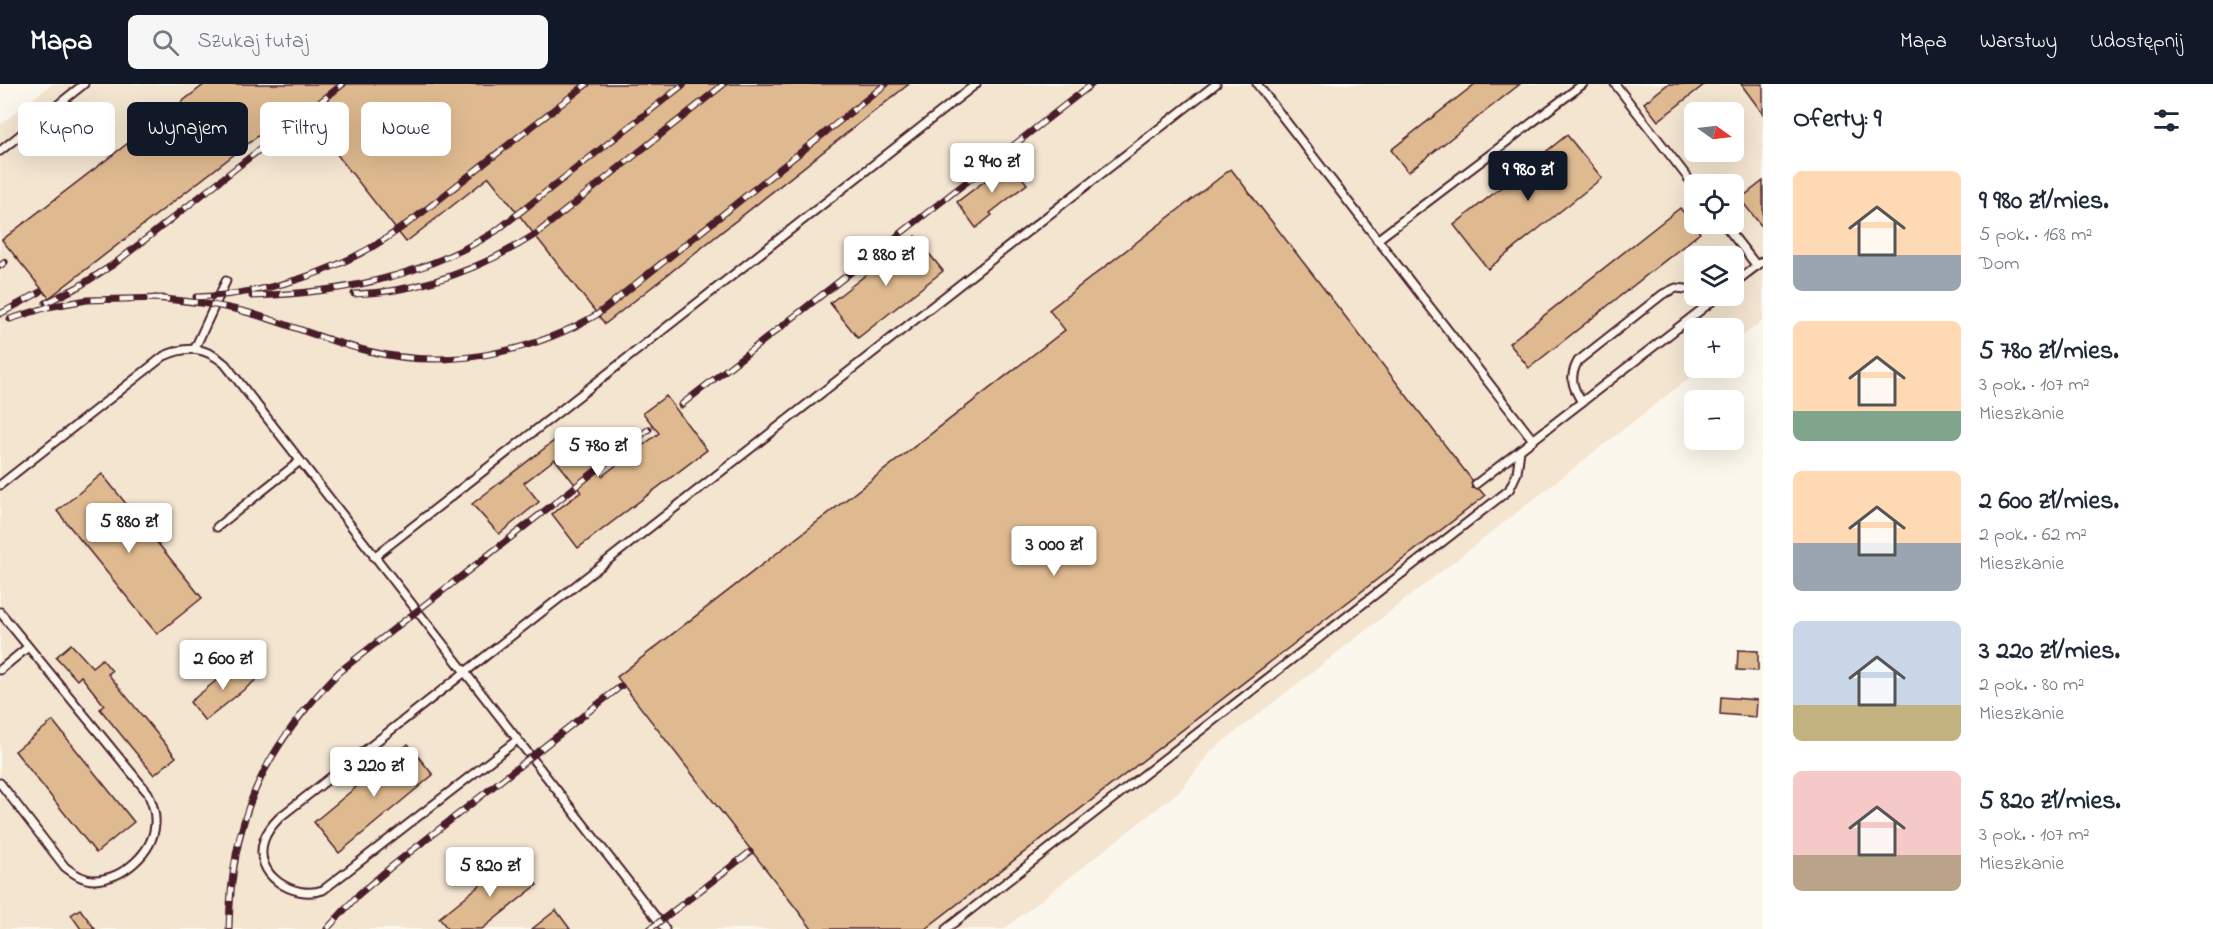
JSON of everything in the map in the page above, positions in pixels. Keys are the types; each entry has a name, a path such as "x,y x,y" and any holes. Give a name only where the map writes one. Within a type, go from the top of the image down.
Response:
{"lane":[{"path":"0,151 84,84"},
{"path":"374,557 976,84"},
{"path":"517,740 323,890 301,894 287,889 275,880 262,856 263,842 270,828 280,817 1216,84"},
{"path":"1257,84 1533,440"},
{"path":"1377,240 1583,84"},
{"path":"1615,84 1685,174"},
{"path":"1733,234 1760,263 1744,276"},
{"path":"195,348 226,281"},
{"path":"1582,402 1572,386 1573,370 1578,361 1663,294 1676,288 1684,289"},
{"path":"1476,484 1706,306"},
{"path":"0,485 164,356 177,350 195,348 211,352 225,364 664,929"},
{"path":"946,929 1509,490 1517,473 1520,450"},
{"path":"217,527 300,461"},
{"path":"0,612 148,793 155,809 155,825 151,842 140,857 111,877 93,880 78,876 65,867 0,783"},
{"path":"0,670 28,647"}],"shaded area":[{"path":"52,84 1763,84 1763,320 1744,335 1744,318 1684,318 1684,378 1689,378 1211,751 1181,790 1004,929 0,929 0,125 18,111 18,156 115,156 115,102 29,102"}],"building":[{"path":"205,84 909,84 605,324 489,177 406,242 338,156 349,156 349,102 260,102 260,134 248,144 248,102 182,102"},
{"path":"1475,84 1520,84 1408,172 1391,150"},
{"path":"1668,84 1705,84 1658,121 1644,103"},
{"path":"1741,84 1763,84 1763,114"},
{"path":"1567,135 1602,178 1488,269 1454,225"},
{"path":"127,144 127,156 232,156 49,298 2,240 111,156 115,156 115,153"},
{"path":"1010,162 1027,184 990,213 992,215 976,228 957,202"},
{"path":"1231,169 1472,480 1472,488 1479,489 1485,496 925,929 812,929 617,677 1065,330 1049,310"},
{"path":"1763,181 1763,228 1744,204 1744,196"},
{"path":"1680,208 1684,213 1684,234 1699,234 1529,368 1509,343"},
{"path":"915,236 943,271 858,338 830,303"},
{"path":"666,396 707,450 578,548 552,514 581,492 555,459 524,483 539,502 499,534 472,504 567,431 602,476 659,433 643,413"},
{"path":"102,474 202,598 157,634 57,511"},
{"path":"71,644 92,667 102,659 112,671 108,674 176,757 154,775 100,709 104,705 81,676 77,680 56,657"},
{"path":"1738,650 1758,651 1758,671 1737,670"},
{"path":"240,661 256,680 205,721 190,702"},
{"path":"1721,697 1757,700 1756,717 1720,714"},
{"path":"53,721 134,822 96,853 15,751"},
{"path":"408,744 433,775 339,853 314,822"},
{"path":"515,857 537,885 482,929 448,929 439,918"},
{"path":"80,909 95,929 81,929 71,915"},
{"path":"556,910 570,929 532,929"}],"railway":[{"path":"46,303 78,287 114,264 343,84"},
{"path":"196,297 275,286 328,269 376,245 417,217 587,84"},
{"path":"252,296 348,287 409,271 468,247 496,231 684,84"},
{"path":"354,294 403,289 426,283 472,268 515,247 536,234 724,84"},
{"path":"155,298 235,309 352,347 397,357 457,358 486,355 516,348 572,328 598,314 886,84"},
{"path":"681,405 1092,84"},
{"path":"0,266 5,262"},
{"path":"0,314 40,292"},
{"path":"10,319 48,307 87,300 163,298"},
{"path":"229,929 231,889 244,820 256,788 271,759 312,701 339,672 649,429"},
{"path":"327,929 359,894 391,867 621,686"},
{"path":"650,929 750,852"}]}
